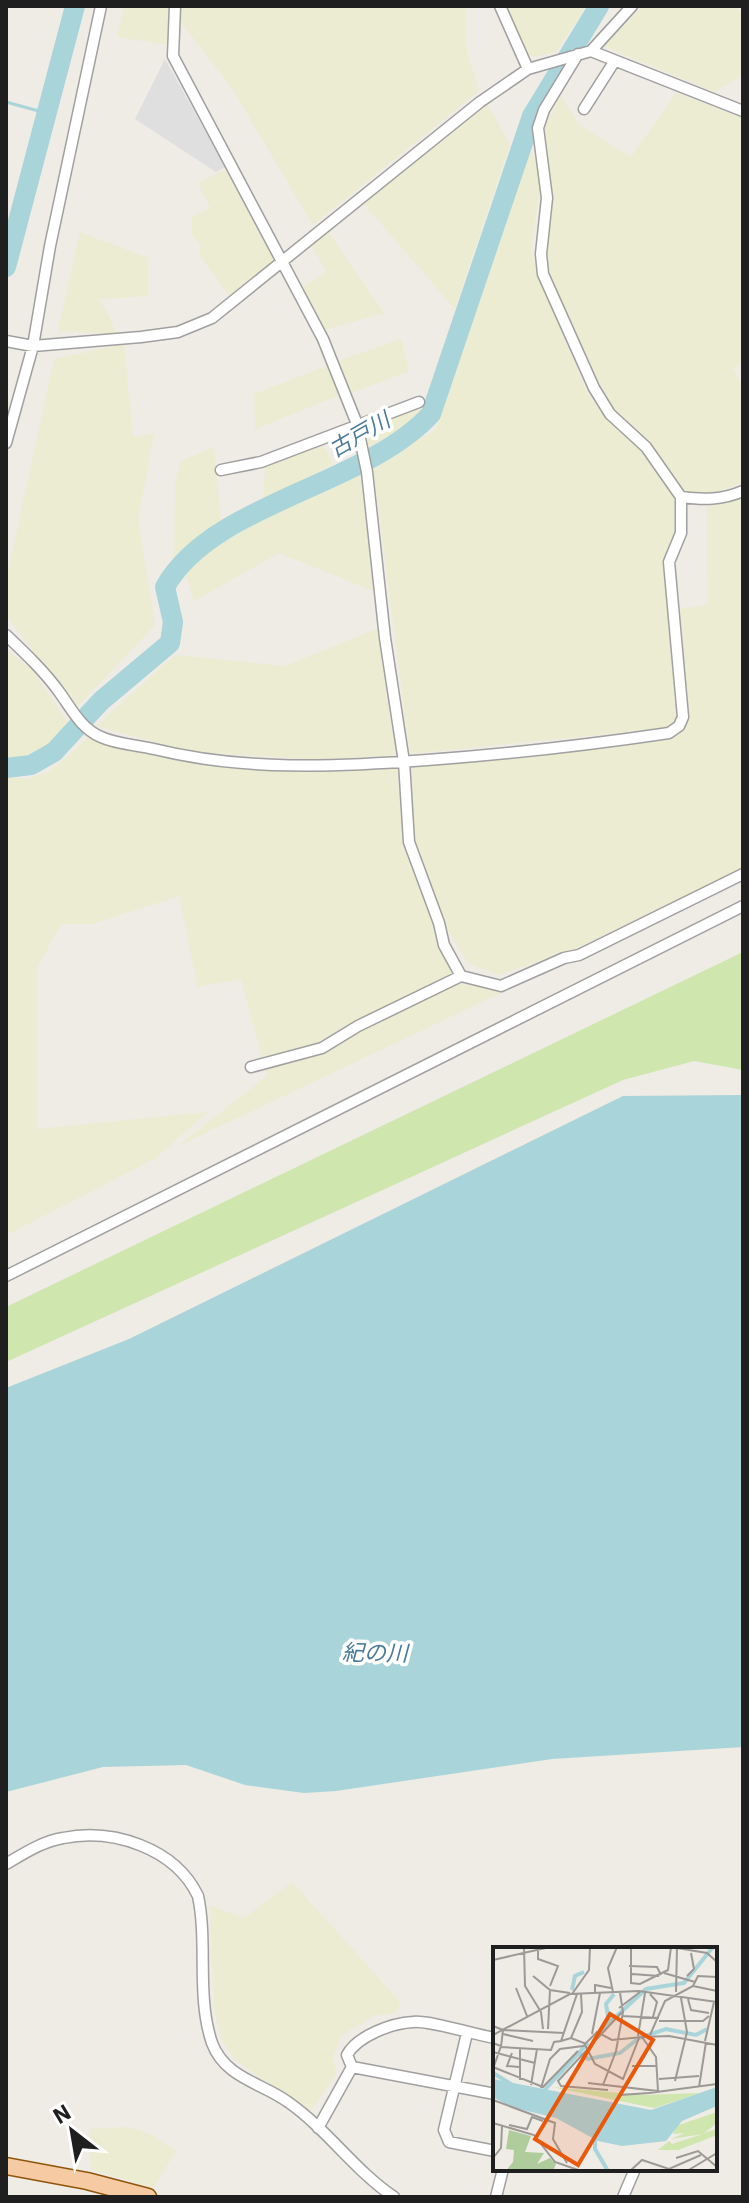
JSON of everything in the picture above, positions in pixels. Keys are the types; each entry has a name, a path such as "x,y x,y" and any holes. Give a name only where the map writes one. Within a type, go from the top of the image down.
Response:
{"main road":[{"path":"6,2166 87,2181 148,2197"}],"street":[{"path":"6,443 33,346 50,246 101,6"},
{"path":"175,6 173,56 323,339 357,424 367,472 385,638 404,762 409,842 444,945 461,976"},
{"path":"500,6 528,69"},
{"path":"6,341 33,346 178,332 212,318 480,102 528,69 591,51 632,6"},
{"path":"591,51 743,111"},
{"path":"6,635 37,666 88,729 102,738 187,757 255,764 348,766 516,754 669,733 679,726 683,717 669,562 681,533 681,497 646,447 610,414 594,388 543,274 541,254 547,198 538,128 544,110 578,54"},
{"path":"584,109 614,62"},
{"path":"221,470 261,462 419,402"},
{"path":"681,497 727,498 743,491"},
{"path":"251,1067 322,1048 358,1026 461,976 501,986 564,958 579,955 743,874"},
{"path":"6,1276 743,906"},
{"path":"6,1864 31,1849 61,1838 92,1835 126,1840 148,1848 179,1869 192,1883 201,1906 201,1957 208,2024 213,2045 223,2063 257,2087 287,2101 394,2197"},
{"path":"352,2067 347,2055 351,2048 379,2029 414,2021 493,2038"},
{"path":"467,2033 444,2130 449,2142 493,2151"},
{"path":"318,2128 352,2067"},
{"path":"352,2067 493,2094"},
{"path":"496,2197 502,2171"},
{"path":"623,2197 634,2172"}],"green space":[{"path":"124,6 170,6 168,45 117,37"},
{"path":"180,6 466,6 465,44 479,91 313,225 231,87 180,21"},
{"path":"507,6 586,6 556,52 532,57 526,51"},
{"path":"643,6 736,6 743,17 743,75 715,92 603,46"},
{"path":"676,93 743,118 743,363 733,368 743,390 743,483 707,495 686,493 650,444 612,411 551,279 547,248 552,189 541,135 560,95 579,125 631,157"},
{"path":"486,103 510,144 455,309 363,203"},
{"path":"531,151 540,166 531,250 540,280 587,392 606,417 641,450 676,500 677,533 664,563 680,713 675,723 665,728 410,754 373,467 435,430"},
{"path":"227,169 274,260 230,297 200,256 200,245 192,234 192,217 210,208 198,183"},
{"path":"80,232 148,258 148,296 99,299 116,334 58,331"},
{"path":"328,232 384,313 324,330 301,288 327,272 311,245"},
{"path":"401,339 409,371 351,393 338,361"},
{"path":"124,344 133,437 154,434 138,519 155,625 77,707 6,616 6,581 54,359"},
{"path":"329,365 340,395 255,429 254,394"},
{"path":"425,406 419,418 368,448 363,429"},
{"path":"323,444 333,464 263,501 265,467"},
{"path":"214,447 221,522 174,559 175,483 181,461"},
{"path":"359,471 376,592 279,553 194,601 185,571 211,549"},
{"path":"743,497 743,868 575,949 498,975 468,963 448,930 412,841 407,765 540,756 677,734 688,720 680,609 708,605 707,507"},
{"path":"377,629 396,755 326,760 191,752 96,726 175,655 285,666"},
{"path":"6,649 32,670 69,724 43,750 27,758 6,759"},
{"path":"89,737 190,763 343,772 397,767 403,842 435,921 438,947 461,984 505,991 178,1146 267,1076 241,979 198,987 179,896 92,924 61,924 38,966 38,1129 207,1112 156,1158 6,1235 6,777 27,779 49,772"},
{"path":"743,952 743,1070 694,1061 623,1080 6,1362 6,1307"},
{"path":"292,1882 400,2002 396,2013 373,2016 341,2036 333,2057 336,2075 310,2111 236,2061 222,2041 214,2010 210,1906 244,1918"},
{"path":"129,2127 149,2134 176,2151 153,2188 91,2169 89,2129"}],"shaded area":[{"path":"165,59 225,167 216,172 135,119"}],"water":[{"name":"紀の川","path":"743,1095 743,1747 552,1759 304,1793 245,1785 186,1765 103,1767 6,1792 6,1388 129,1339 623,1096"}],"waterway":[{"path":"6,267 75,6"},
{"name":"古戸川","path":"6,768 31,765 54,752 101,701 170,643 173,622 165,587 187,558 217,534 253,514 368,460 402,439 431,414 532,116 599,6"},
{"path":"6,102 46,113"}]}
